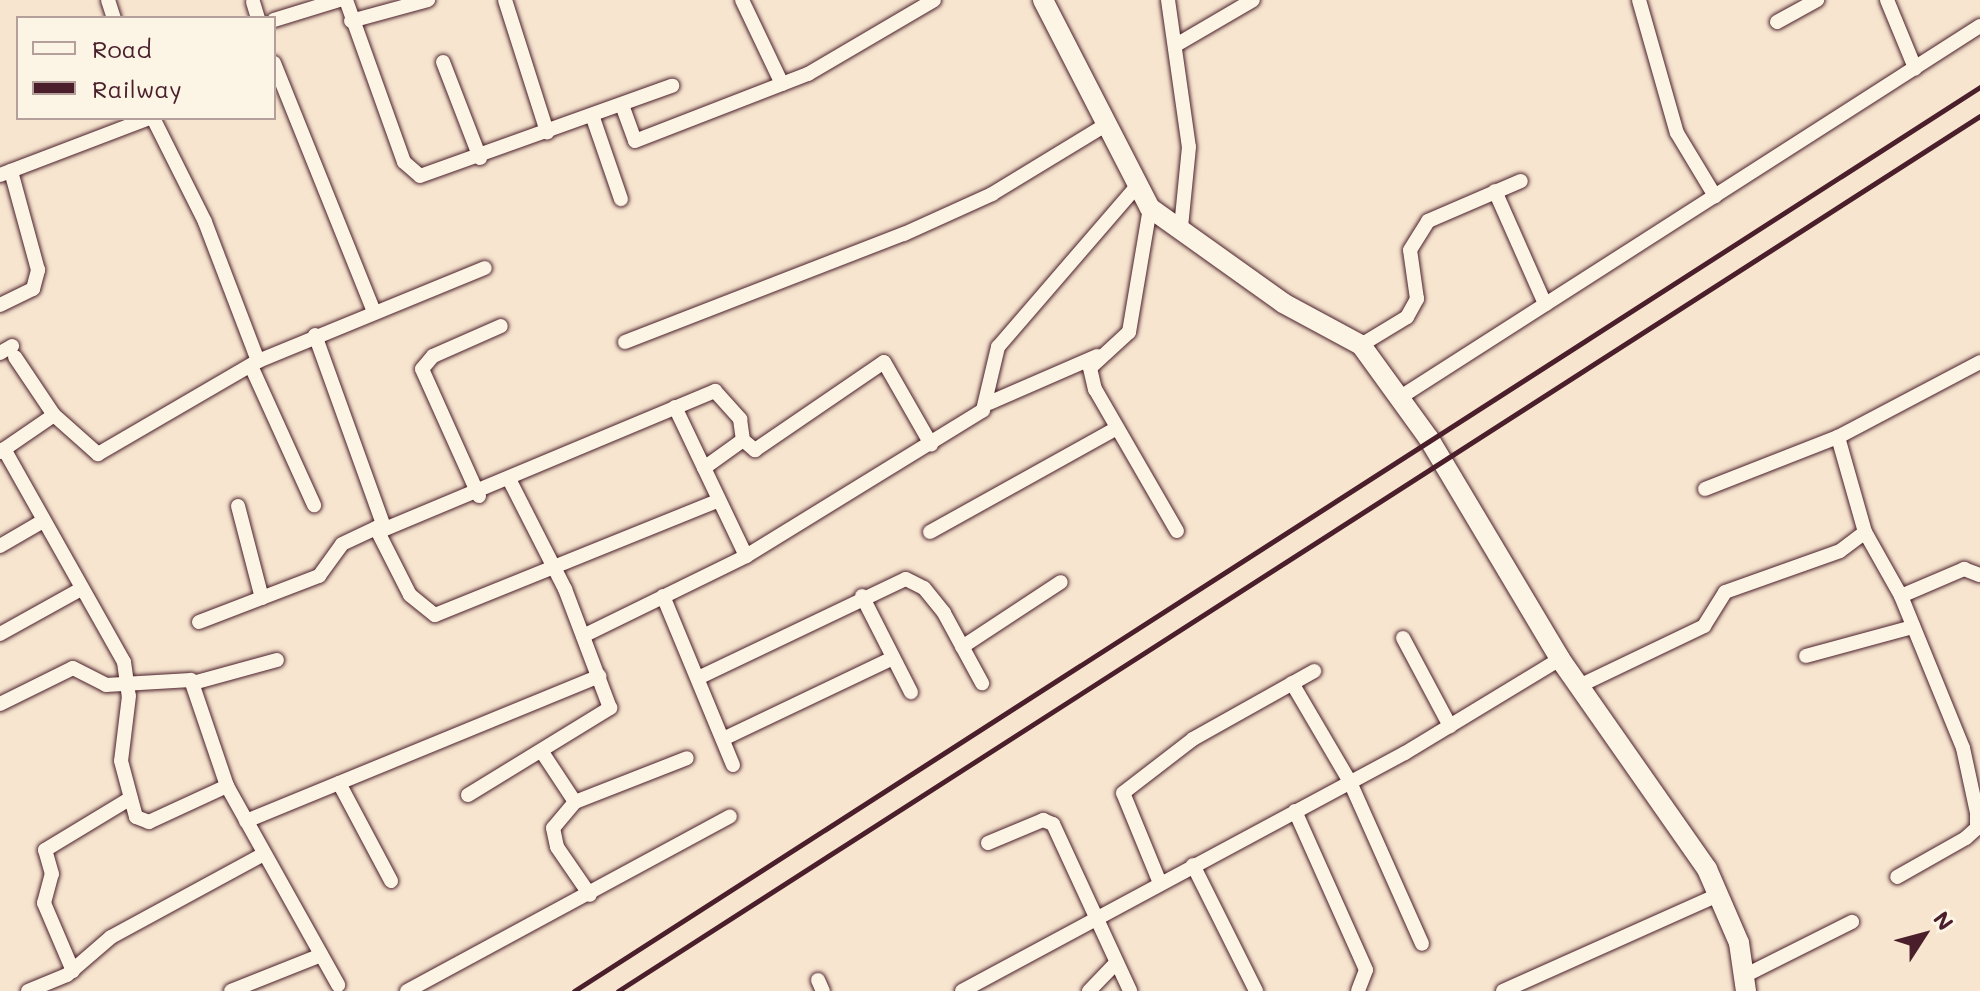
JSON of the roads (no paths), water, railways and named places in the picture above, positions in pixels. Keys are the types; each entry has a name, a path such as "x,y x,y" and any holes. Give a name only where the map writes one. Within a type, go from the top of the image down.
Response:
{"main road":[{"path":"1043,0 1104,126 1150,208 1181,227 1283,303 1361,345 1399,398 1560,659 1718,895 1745,983"}],"street":[{"path":"276,19 339,0"},
{"path":"346,0 351,21 411,172 441,174 672,86"},
{"path":"351,21 428,0"},
{"path":"505,0 547,132"},
{"path":"742,0 782,84"},
{"path":"622,105 635,141 782,84 934,0"},
{"path":"1168,0 1189,147 1181,227"},
{"path":"1176,45 1253,0"},
{"path":"1639,0 1677,133 1715,196"},
{"path":"1777,22 1817,0"},
{"path":"1887,0 1915,68"},
{"path":"1399,398 1980,26"},
{"path":"443,62 480,158"},
{"path":"276,68 373,309"},
{"path":"592,115 621,199"},
{"path":"0,305 33,289 38,270 6,173 146,120"},
{"path":"152,120 205,222 255,364 314,505"},
{"path":"625,342 904,234 992,194 1104,126"},
{"path":"1361,345 1412,308 1417,287 1410,250 1428,221 1521,181"},
{"path":"987,403 987,371 998,347 1137,186"},
{"path":"1495,191 1545,304"},
{"path":"583,636 746,556 931,444 987,403 1097,356 1129,332 1150,208"},
{"path":"9,352 54,415 98,454 255,364 315,335 373,309 485,268"},
{"path":"479,496 422,369 433,356 501,326"},
{"path":"315,335 378,527 410,595 435,615 719,500"},
{"path":"1097,356 1090,368 1095,389 1177,531"},
{"path":"199,622 328,570 342,544 378,527 402,528 511,483 715,391 740,419 743,440 755,450 884,362 931,444"},
{"path":"1705,489 1838,437 1980,362"},
{"path":"675,407 746,556"},
{"path":"54,415 2,450 124,662 128,685 121,761 136,817 149,822 227,786"},
{"path":"930,532 1117,428"},
{"path":"1838,437 1865,532 1901,596 1976,789 1977,828 1897,877"},
{"path":"704,468 743,440"},
{"path":"468,795 544,755 607,715 599,676 583,636 553,565 511,483"},
{"path":"238,506 262,598"},
{"path":"0,546 43,521"},
{"path":"1579,686 1704,626 1725,592 1840,551 1865,532"},
{"path":"1901,596 1964,569 1980,575"},
{"path":"698,678 862,596 906,579 924,588 982,683"},
{"path":"962,647 1061,582"},
{"path":"0,634 81,589"},
{"path":"663,596 733,765"},
{"path":"862,596 911,692"},
{"path":"1806,656 1913,627"},
{"path":"1403,638 1450,726"},
{"path":"723,739 893,658"},
{"path":"962,991 1350,782 1560,659"},
{"path":"0,704 73,668 106,685 183,678 193,683 277,660"},
{"path":"1160,883 1123,793 1193,739 1314,671"},
{"path":"246,821 599,676"},
{"path":"193,683 227,786 338,985"},
{"path":"1292,683 1350,782 1422,944"},
{"path":"544,755 575,802"},
{"path":"590,895 557,847 553,828 575,802 687,758"},
{"path":"339,783 391,881"},
{"path":"73,971 44,903 52,874 45,850 131,798"},
{"path":"1295,811 1366,970 1358,991"},
{"path":"407,991 590,895 730,816"},
{"path":"988,843 1043,820 1053,824 1130,991"},
{"path":"28,991 73,971 111,937 264,854"},
{"path":"1193,865 1256,991"},
{"path":"1503,991 1718,895"},
{"path":"1745,983 1852,922"},
{"path":"238,990 321,955"},
{"path":"1089,991 1116,963"}],"railway":[{"path":"574,991 1980,87"},
{"path":"618,991 1980,116"}]}
